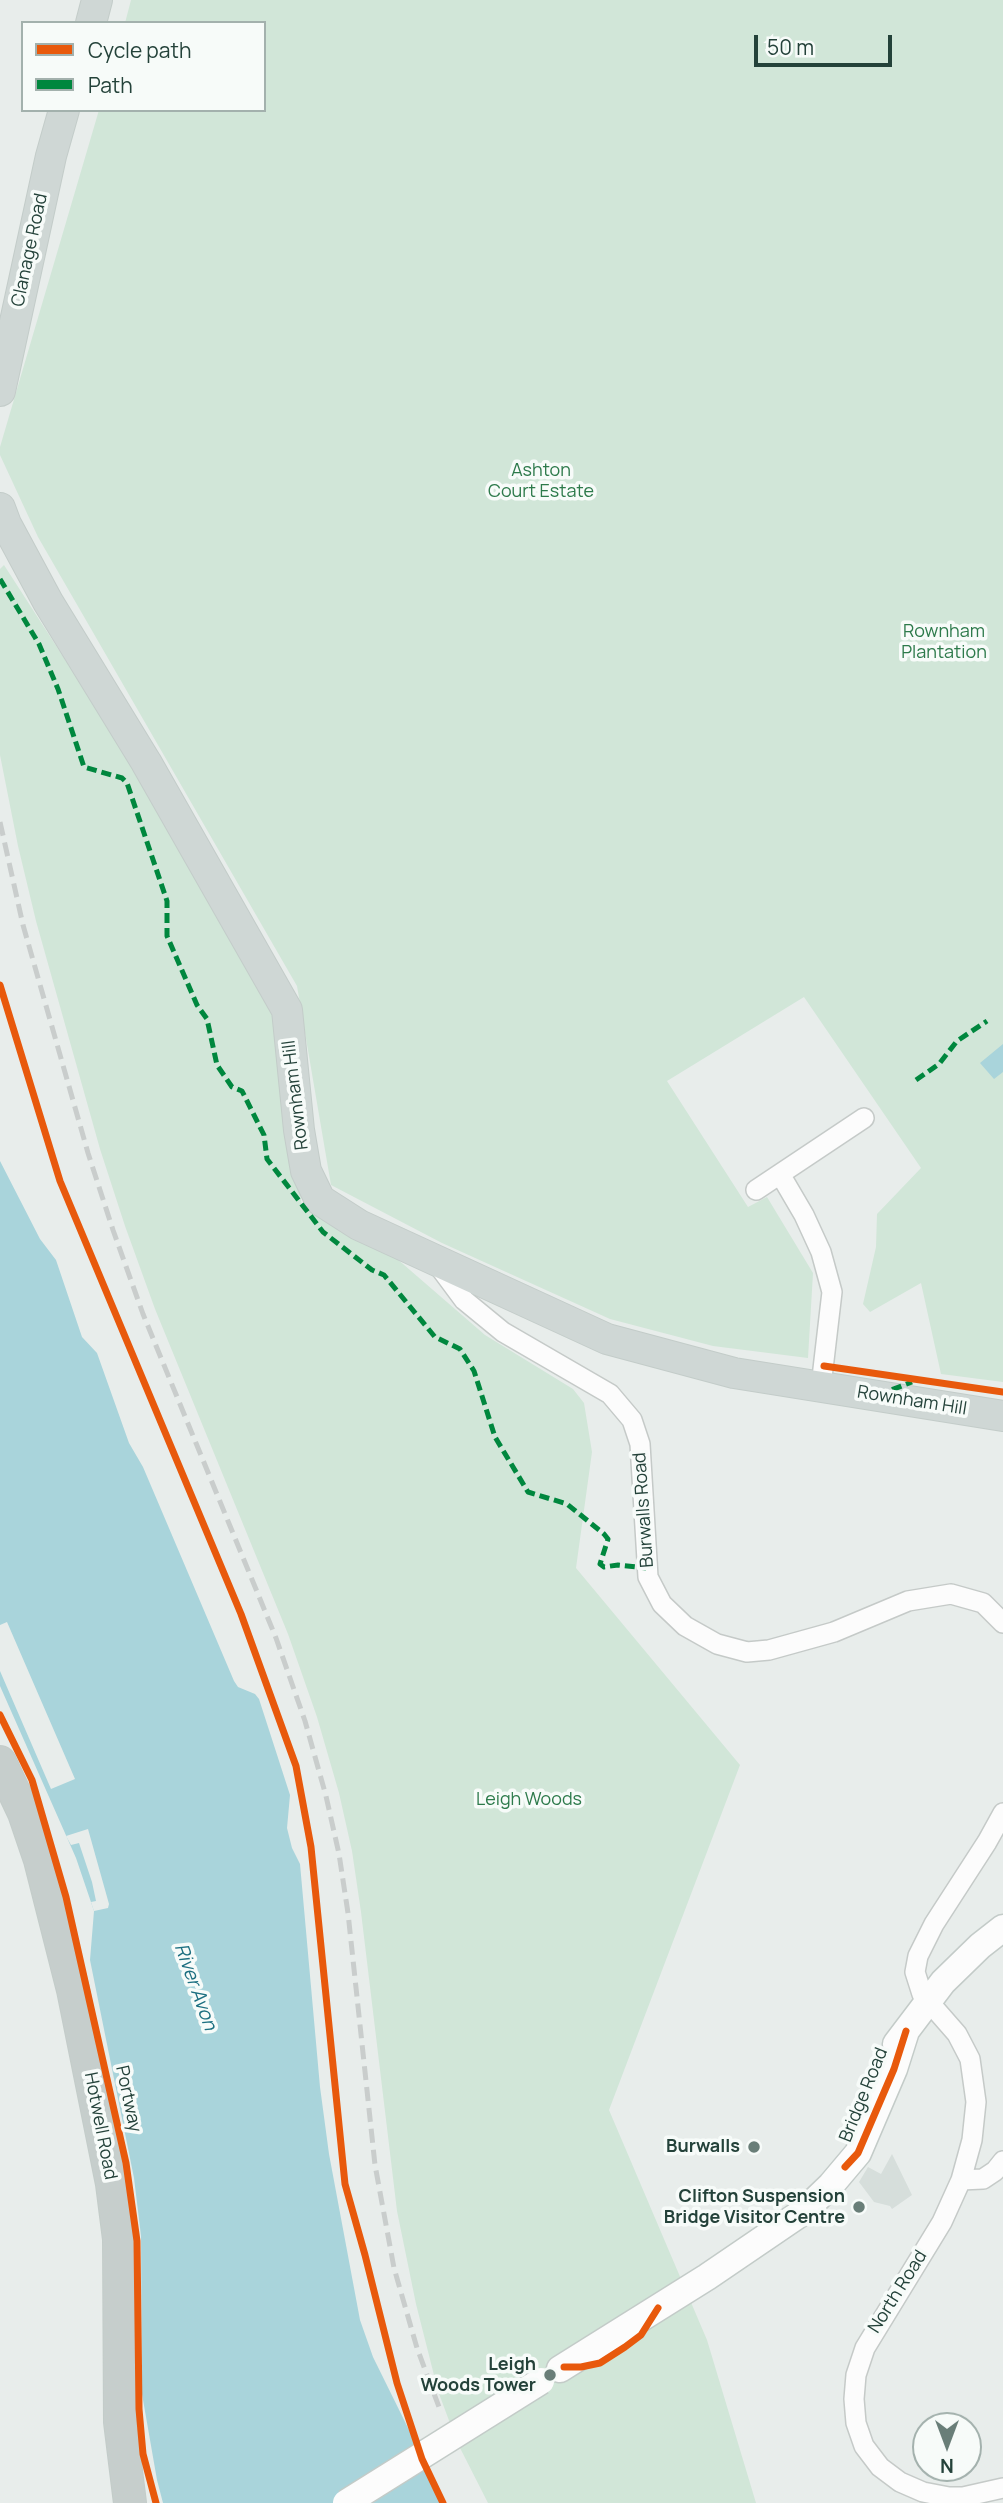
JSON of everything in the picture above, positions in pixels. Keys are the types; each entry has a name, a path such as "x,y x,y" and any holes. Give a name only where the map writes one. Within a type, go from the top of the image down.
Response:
{"highway":[{"name":"Hotwell Road","path":"0,1762 28,1824 43,1873 73,1990 112,2184 119,2239 120,2422 131,2503"}],"main road":[{"path":"92,21 97,0"},
{"name":"Clanage Road","path":"0,391 51,156 63,112"},
{"name":"Rownham Hill","path":"3,516 48,602 146,762 287,1010 299,1130 306,1171 320,1200 359,1225 607,1339 734,1373 1003,1416"},
{"name":"Bridge Road","path":"346,2503 658,2308 804,2211 838,2176 883,2063 905,2031 960,1964 1003,1928"}],"street":[{"path":"756,1190 864,1118"},
{"path":"780,1174 804,1215 821,1252 832,1292 821,1386"},
{"name":"Burwalls Road","path":"436,1262 464,1300 503,1332 610,1394 632,1420 640,1444 648,1577 662,1604 685,1626 717,1644 747,1652 769,1650 834,1633 908,1601 951,1594 983,1603 1003,1623"},
{"path":"927,2001 919,1989 915,1972 918,1956 934,1924 988,1842 1003,1813"},
{"name":"North Road","path":"927,2001 962,2042 973,2071 976,2102 974,2129 961,2180 942,2222 865,2348 856,2375 854,2410 859,2435 871,2457 900,2482 923,2492 949,2497 964,2497 1003,2488"},
{"path":"961,2180 983,2179 1003,2161"}],"shaded area":[{"path":"892,2154 912,2195 892,2209 874,2202 859,2182 868,2167 881,2174"}],"green space":[{"name":"Ashton Court Estate","path":"131,0 1003,0 1003,1382 941,1374 921,1283 870,1312 863,1304 876,1247 877,1214 921,1168 804,997 667,1081 748,1207 767,1197 813,1273 808,1358 713,1346 610,1319 442,1243 331,1185 297,986 38,537 0,455 0,447 98,112 266,112 266,21 126,21"},
{"name":"Leigh Woods","path":"4,565 102,717 277,1014 302,1208 388,1251 485,1335 573,1389 584,1403 592,1452 576,1568 740,1765 609,2110 707,2340 756,2503 488,2503 457,2442 438,2391 416,2304 397,2211 361,1912 352,1851 339,1793 317,1717 288,1634 155,1309 125,1226 100,1149 36,921 0,755 0,569"}],"water":[{"path":"1003,1044 1003,1072 994,1079 980,1063"},
{"name":"River Avon","path":"0,1161 40,1239 56,1260 82,1337 97,1353 129,1443 143,1467 234,1681 238,1687 255,1694 259,1699 290,1795 287,1828 300,1864 320,2087 329,2154 360,2320 373,2357 410,2432 440,2503 163,2503 142,2394 141,2236 134,2178 90,1960 94,1911 76,1858 0,1686"}],"pier":[{"path":"7,1622 75,1779 51,1789 0,1671 0,1625"},
{"path":"88,1829 109,1904 108,1908 94,1911 91,1902 96,1901 92,1882 79,1843 71,1845 66,1836"}],"railway":[{"path":"0,822 23,925 88,1153 113,1230 143,1314 276,1638 305,1721 326,1796 348,1913 375,2165 394,2268 417,2348 439,2407"}],"marked path":[{"path":"0,579 39,644 58,689 84,767 122,778 127,783 167,901 167,936 197,1005 207,1019 217,1065 232,1087 242,1091 264,1135 267,1159 323,1232 372,1270 384,1275 435,1337 460,1349 474,1371 495,1437 528,1492 567,1504 604,1534 608,1539 600,1564 604,1567 618,1565 646,1568"},
{"path":"916,1080 939,1064 957,1041 987,1021"},
{"path":"878,1395 912,1382"}],"cycle path":[{"path":"0,985 60,1181 241,1614 296,1766 311,1847 345,2184 397,2383 422,2459 443,2503"},
{"path":"824,1366 1003,1392"},
{"name":"Portway","path":"0,1715 32,1780 66,1897 126,2163 137,2241 139,2409 143,2454 156,2503"},
{"path":"845,2167 858,2153 894,2069 906,2031"},
{"path":"564,2367 600,2363 641,2335 658,2308"}],"place":[{"name":"Burwalls","path":"754,2147"},
{"name":"Clifton Suspension Bridge Visitor Centre","path":"859,2207"},
{"name":"Leigh Woods Tower","path":"550,2375"}],"park label":[{"name":"Rownham Plantation","path":"944,642"}]}
